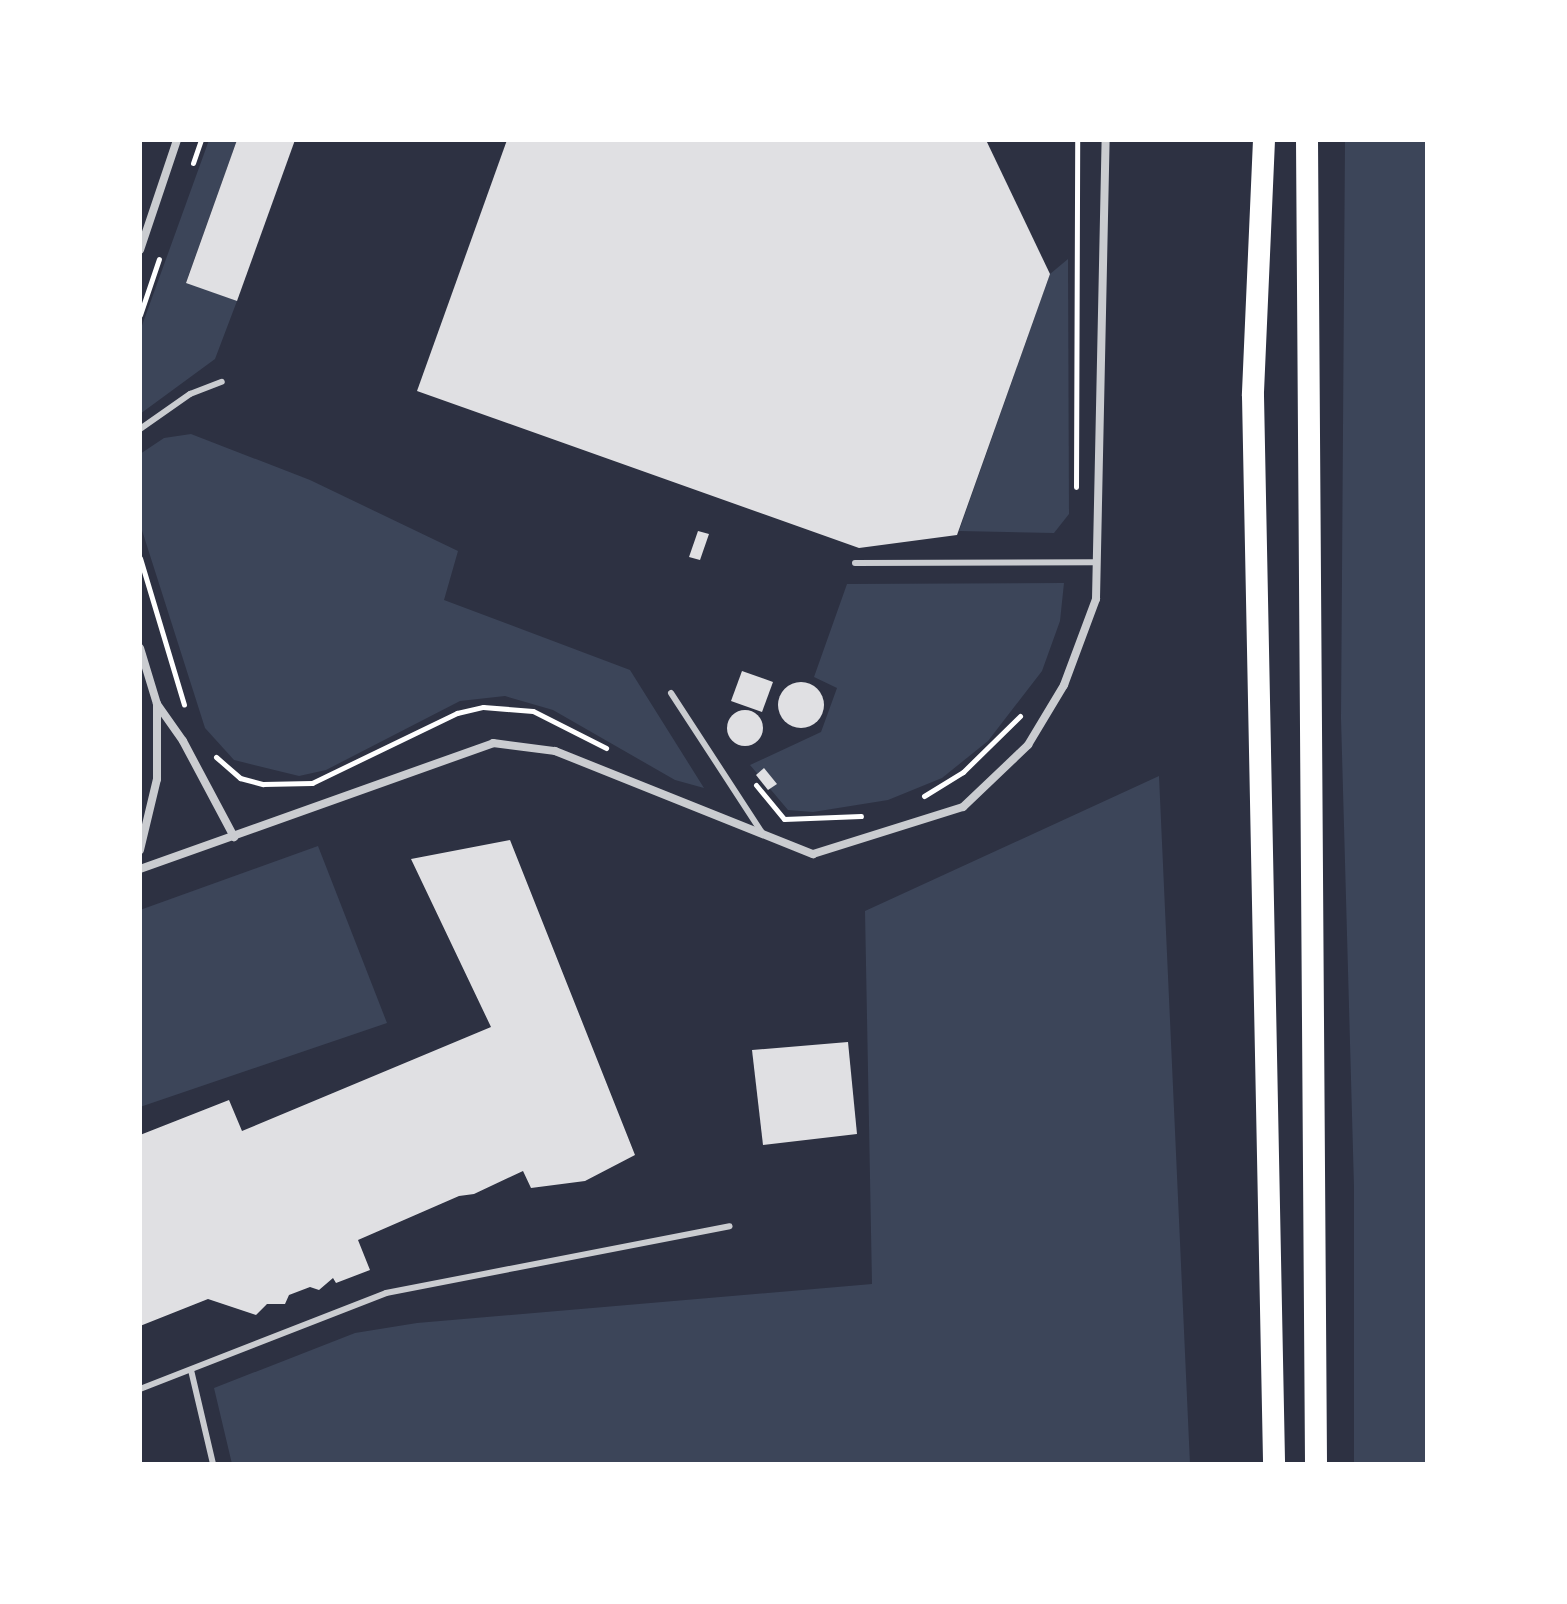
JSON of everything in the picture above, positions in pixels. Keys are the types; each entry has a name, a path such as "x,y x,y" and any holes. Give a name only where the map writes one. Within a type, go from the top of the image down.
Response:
{"highway":[{"path":"1264,140 1253,396 1274,1464"},
{"path":"1307,140 1316,1464"}],"street":[{"path":"140,250 177,140"},
{"path":"140,869 493,743 555,751 813,854 963,807 1028,745 1064,685 1096,599 1106,140"},
{"path":"140,648 157,704 157,779 140,850"},
{"path":"157,704 183,741 234,837"}],"lane":[{"path":"140,429 190,394 222,382"},
{"path":"855,563 1097,562"},
{"path":"671,693 765,837"},
{"path":"140,1389 386,1293 730,1226"},
{"path":"191,1370 213,1464"}],"path":[{"path":"1076,499 1077,140"},
{"path":"140,558 189,716"},
{"path":"208,750 240,778 289,787 336,774 457,713 508,706 555,719 614,753"},
{"path":"910,803 963,772 1027,707"},
{"path":"732,785 747,775 784,819 864,815"}],"shaded area":[{"path":"209,140 237,140 186,282 237,301 215,359 140,414 140,331"},
{"path":"1345,140 1427,140 1427,1464 1354,1464 1354,1187 1341,718"},
{"path":"1068,259 1069,514 1054,533 959,531 1050,274"},
{"path":"191,434 310,480 458,551 444,600 630,670 704,788 675,780 553,710 505,696 460,701 326,770 299,776 234,760 205,728 140,524 140,454 164,438"},
{"path":"1064,583 1060,621 1042,671 988,741 942,778 888,800 813,812 788,810 750,765 821,732 837,688 814,677 847,584"},
{"path":"1159,776 1190,1464 232,1464 214,1388 355,1333 417,1323 872,1284 865,911"},
{"path":"318,846 387,1023 140,1107 140,910"}],"building":[{"path":"237,140 295,140 237,301 186,283"},
{"path":"507,140 986,140 1050,274 957,535 859,548 417,391"},
{"path":"698,531 709,534 700,560 689,557"},
{"path":"742,671 773,682 762,712 731,701"},
{"path":"801,682 818,688 824,705 818,722 801,728 784,722 778,705 784,688"},
{"path":"745,710 758,715 763,728 758,741 745,746 732,741 727,728 732,715"},
{"path":"764,768 777,784 768,790 756,775"},
{"path":"510,840 635,1155 585,1181 531,1188 523,1171 474,1194 459,1196 358,1240 370,1270 336,1283 333,1278 319,1290 310,1287 289,1295 285,1304 267,1304 256,1315 208,1299 140,1326 140,1135 229,1100 242,1131 491,1027 411,859"},
{"path":"848,1042 857,1134 763,1145 752,1050"}]}
